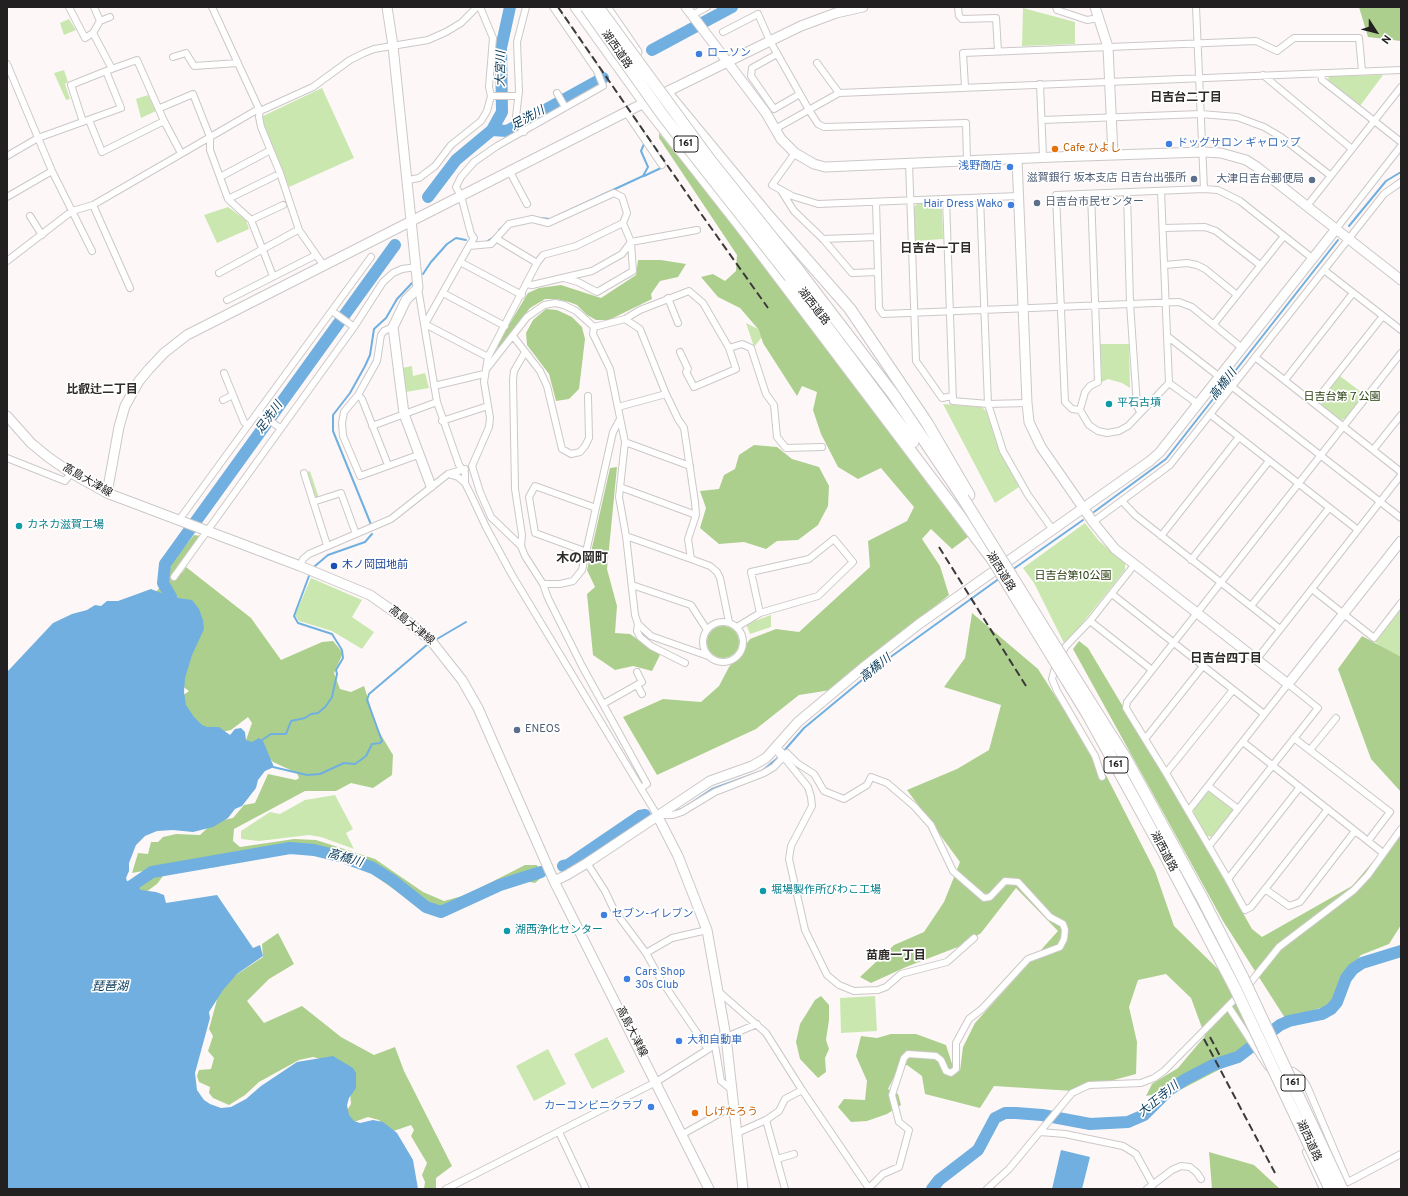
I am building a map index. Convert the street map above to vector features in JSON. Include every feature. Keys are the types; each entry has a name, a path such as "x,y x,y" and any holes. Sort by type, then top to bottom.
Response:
{"highway":[{"name":"湖西道路","path":"586,7 664,116 893,394 960,500 1021,589 1088,715 1157,839 1234,986 1330,1189"},
{"name":"湖西道路","path":"598,7 794,274"},
{"path":"666,92 765,212 850,309 927,423 960,500"},
{"path":"644,103 737,222 960,500"},
{"name":"湖西道路","path":"960,500 992,560 1069,677 1126,759 1202,898 1346,1183"}],"street":[{"path":"69,7 85,38 93,33 100,21 110,17"},
{"path":"94,7 100,21"},
{"path":"212,7 260,111 259,117 261,128 280,173 299,230 324,266"},
{"path":"387,7 393,46 408,180 418,288 434,386 442,421 459,465 463,470 465,483 486,527 512,575 658,815 678,856 707,930 726,1037 743,1189"},
{"path":"7,261 72,211 93,205 255,111 260,111 312,87 350,60 364,53 428,40 446,32 461,23 477,7"},
{"path":"408,180 419,178 435,166 451,145 481,121 487,111 491,96 489,87 492,38 480,7"},
{"path":"524,132 516,117 518,96 517,42 526,7"},
{"path":"425,324 474,238 471,234 461,196 456,187 461,177 474,162 497,146 603,86 597,71 553,7"},
{"path":"575,7 644,103"},
{"path":"606,7 666,92"},
{"path":"686,7 766,113 775,130 788,147 814,164 825,167 1043,157 1203,152 1221,153 1246,160 1257,167 1401,280"},
{"path":"692,16 707,7"},
{"path":"107,493 119,427 125,406 139,381 159,358 187,335 626,112 770,41 801,26 862,7"},
{"path":"958,7 959,16 962,18 996,18 998,51"},
{"path":"1056,7 1057,10 1087,20 1099,18"},
{"path":"1095,7 1108,47 1113,155"},
{"path":"1196,7 1204,189"},
{"path":"723,32 758,14 777,54 818,124 824,127 833,128 966,123 967,161"},
{"path":"7,156 38,138 121,108 109,70 93,33"},
{"path":"965,87 963,53 1256,41 1277,52 1294,38 1359,38 1362,71"},
{"path":"173,57 186,53 194,66 238,63"},
{"path":"777,54 752,68 751,76 774,109 800,94"},
{"path":"164,121 102,152 86,121 71,85 137,60 160,108 164,121 181,153"},
{"path":"7,64 9,75 52,171 92,251"},
{"path":"817,64 839,93"},
{"path":"775,130 839,93 1401,70"},
{"path":"1321,73 1322,80 1401,142"},
{"path":"1263,76 1352,149"},
{"path":"1040,84 1043,157"},
{"path":"1307,206 1401,87"},
{"path":"558,93 565,107"},
{"path":"160,108 193,94 210,137 210,150 228,199 251,220 273,276"},
{"path":"491,96 518,96"},
{"path":"626,112 662,165"},
{"path":"1042,120 1201,114 1237,117 1264,127 1281,137 1331,176"},
{"path":"1093,522 1170,465 1211,415 1242,348 1312,258 1398,154 1401,146"},
{"path":"220,177 267,152"},
{"path":"795,153 772,185 801,200 818,204 1018,196"},
{"path":"1017,159 1027,403 1030,422 1035,435 1083,508 1115,549 1318,708 1209,846"},
{"path":"909,163 916,361 942,398 953,396"},
{"path":"7,197 52,171"},
{"path":"510,172 528,204"},
{"path":"228,199 274,176"},
{"path":"553,878 567,875 587,863 710,782 752,766 766,758 798,722 865,666 919,624 1053,530 1160,452 1198,404 1255,357 1384,194 1401,182"},
{"path":"1080,410 1072,409 1064,402 1056,195 1204,189 1218,190 1229,195 1312,258"},
{"path":"782,191 794,211 823,239 852,273 878,272"},
{"path":"1092,194 1098,382 1090,386 1085,392 1080,410 1089,425 1098,431 1107,433 1119,431 1128,426 1169,383 1161,191"},
{"path":"469,246 483,246 491,244 509,224 532,219 548,223 614,193 622,197 627,213 624,223 631,242 633,271 597,292 578,282 563,278"},
{"path":"1126,193 1130,303 1137,406 1140,412"},
{"path":"980,198 988,404 996,432 1009,463 1028,495 1053,530"},
{"path":"946,199 953,401 988,404 1027,403"},
{"path":"876,202 879,308 883,314 1130,303 1186,303 1242,348"},
{"path":"93,205 130,288"},
{"path":"251,220 283,205"},
{"path":"30,216 42,235"},
{"path":"488,367 488,356 537,263 543,255 576,246 624,223"},
{"path":"1163,228 1199,227 1216,231 1260,266"},
{"path":"526,284 532,286 592,271 622,254 631,242 697,230"},
{"path":"219,273 296,231"},
{"path":"1214,324 1284,236"},
{"path":"823,239 877,237"},
{"path":"497,239 537,263"},
{"path":"227,300 316,255"},
{"path":"181,521 248,425 333,312 371,257"},
{"path":"460,262 522,294"},
{"path":"1165,265 1187,263 1197,265 1205,269 1237,295"},
{"path":"174,577 205,531 383,282 393,273 402,269 417,267"},
{"path":"1324,270 1401,330"},
{"path":"418,288 406,300 393,327 404,414 418,455 431,486"},
{"path":"594,327 625,319 640,310 689,291 703,302 729,348 736,369 694,387 686,372 688,370 680,352"},
{"path":"443,293 505,326"},
{"path":"1285,380 1353,293"},
{"path":"668,298 678,323"},
{"path":"594,327 576,311 555,303 544,305 527,317 484,374 489,427 472,466 480,492 491,517 521,546 525,556 543,584 548,598 582,666 647,784 641,788"},
{"path":"333,312 352,325"},
{"path":"1314,403 1383,316"},
{"path":"625,319 640,329 666,394 684,428 696,515 688,539 690,559"},
{"path":"425,324 488,356"},
{"path":"393,327 384,331 381,335 377,361 358,395 344,412 342,423 343,436 360,476 418,455"},
{"path":"594,327 593,334 610,369 618,407 619,421 625,442 619,497 626,536 635,615 638,624 637,631 640,637 651,646 685,664"},
{"path":"513,336 540,371 547,386 562,449 572,454 580,452 585,446 588,438 588,396"},
{"path":"1167,336 1401,518"},
{"path":"729,348 742,344 751,348 766,394 774,405 777,437 786,448 822,447"},
{"path":"521,546 522,535 515,489 513,380 514,371 525,352"},
{"path":"1328,809 1251,907 1245,910 1189,810 1126,708 1127,702 1401,353"},
{"path":"1255,357 1401,472"},
{"path":"224,372 244,422 248,425"},
{"path":"434,386 484,374"},
{"path":"1169,383 1198,404"},
{"path":"618,407 666,394"},
{"path":"358,395 362,399 388,465"},
{"path":"223,400 233,396"},
{"path":"372,426 437,402"},
{"path":"442,421 488,406"},
{"path":"259,412 279,427"},
{"path":"1211,415 1358,530"},
{"path":"1373,450 1401,415"},
{"name":"高島大津線","path":"7,416 31,443 71,473 107,493 300,566 370,595 407,621 439,650 462,680 478,708 553,878 683,1134 709,1189"},
{"path":"543,584 560,584 573,581 582,570 613,432 619,421"},
{"path":"1161,536 1239,437"},
{"path":"625,442 690,466"},
{"path":"7,458 65,481 71,473"},
{"path":"1191,560 1269,461"},
{"path":"300,566 303,558 309,554 401,513 431,486 448,474 472,466"},
{"path":"304,474 327,545"},
{"path":"448,474 458,477 465,483"},
{"path":"1257,659 1401,476"},
{"path":"586,552 535,533 529,497 535,486 596,508"},
{"path":"620,487 696,515"},
{"path":"313,502 341,493 356,534"},
{"path":"1122,501 1135,515 1280,629"},
{"path":"1251,606 1330,508"},
{"path":"626,536 710,566 717,572 720,578 729,622"},
{"path":"737,627 760,613 818,596 853,562 834,539 808,559 751,572 760,613"},
{"path":"1189,810 1401,541"},
{"path":"1102,777 1095,756 1057,691 1052,679 1055,665 1066,646 1090,621 1135,564"},
{"path":"632,585 691,605 707,630"},
{"path":"1312,589 1374,638 1401,603"},
{"path":"1112,594 1264,714"},
{"path":"1090,621 1152,670"},
{"path":"638,624 651,636 708,656 715,661 723,663 731,661 738,656 744,641 742,633 737,627 729,622 717,623 707,630 703,639 704,648 708,656"},
{"path":"1145,739 1203,666"},
{"path":"603,704 642,682 637,672"},
{"path":"637,685 642,694"},
{"path":"1166,773 1233,690"},
{"path":"1310,750 1336,718"},
{"path":"1294,738 1390,812 1368,841"},
{"path":"1243,742 1383,853"},
{"path":"776,748 808,787 811,797 812,806 791,846 789,859 805,930 827,975 839,984 854,991 866,992 878,990 886,987 902,974 946,962 974,938"},
{"path":"658,815 673,815 682,812 715,792 764,773 788,752 797,763 814,774 824,791 844,799 867,785 871,777 880,779 914,806 932,825 953,871 984,898 990,897 1005,881 1018,882 1050,917 1063,924 1065,930 1064,939 1060,946 1028,959 982,1010 969,1019 956,1043 956,1069 951,1073 946,1071 936,1056 908,1054 904,1058 892,1095 899,1122 909,1130 899,1167 884,1174 868,1188 802,1090 766,1033 718,991"},
{"path":"1208,786 1238,809"},
{"path":"1228,879 1300,788"},
{"path":"987,1189 1009,1169 1055,1113 1078,1089 1089,1085 1141,1083 1154,1078 1164,1071 1255,978 1270,956 1279,947 1354,890 1368,875 1401,829"},
{"path":"1265,889 1289,906 1300,902 1355,831"},
{"path":"587,863 605,891 614,910 646,953 661,980 708,1049"},
{"path":"646,953 672,938 707,930"},
{"path":"1228,1006 1270,1070 1323,1189"},
{"path":"726,1037 757,1024"},
{"path":"446,1189 656,1082 715,1045 721,1081 732,1090"},
{"path":"1270,1070 1293,1070 1301,1077 1307,1086 1346,1183 1351,1189"},
{"path":"737,1133 766,1120 779,1111 785,1099 802,1090"},
{"path":"683,1134 724,1111 734,1108"},
{"path":"766,1120 785,1189"},
{"path":"559,1132 586,1189"},
{"path":"1040,1132 1065,1134 1123,1146 1136,1154 1153,1185"},
{"path":"777,1159 794,1154"},
{"path":"1330,1189 1346,1183 1401,1154"},
{"path":"1147,1189 1172,1170 1181,1166 1190,1167 1201,1179"}],"green space":[{"path":"1359,7 1401,7 1401,41 1368,37"},
{"path":"1023,8 1075,22 1075,44 1022,46"},
{"path":"69,19 76,30 64,35 60,23"},
{"path":"64,70 68,82 65,84 70,99 66,100 54,73"},
{"path":"1383,75 1360,106 1328,80 1329,76"},
{"path":"322,88 354,158 289,187 263,127 261,117"},
{"path":"148,95 156,111 141,118 136,99"},
{"path":"659,133 739,231 968,537 952,549 931,529 922,539 940,566 949,595 831,690 799,695 756,729 657,775 623,717 663,699 701,702 719,686 729,667 750,639 776,629 799,632 870,567 868,541 907,521 914,507 881,468 858,479 838,467 821,434 813,410 817,392 802,386 797,396 763,343 759,330 740,308 718,297 701,277 713,274 725,281 736,271 737,255 659,138"},
{"path":"918,203 938,203 942,207 943,239 915,241 913,208"},
{"path":"228,207 246,220 249,229 217,243 204,215"},
{"path":"638,260 661,260 686,264 678,277 660,281 651,294 652,299 609,320 596,320 587,315 577,305 569,302 556,299 545,299 530,308 500,347 495,348 528,293 539,288 561,285 601,298 636,275"},
{"path":"546,309 557,310 572,317 582,327 585,339 579,389 569,399 556,401 549,374 527,345 526,333 533,320"},
{"path":"746,323 762,331 762,337 754,347"},
{"path":"1100,344 1129,344 1130,388 1122,383 1108,379 1102,382"},
{"path":"412,366 413,376 425,373 429,388 406,392 402,368"},
{"name":"日吉台第７公園","path":"1340,376 1365,395 1346,419 1340,420 1322,406 1321,400"},
{"path":"943,404 982,407 987,412 998,445 1019,487 995,503"},
{"path":"754,445 777,447 792,459 819,467 829,486 828,506 818,525 798,540 777,541 766,549 744,542 719,544 700,528 706,508 700,491 719,489 724,475 735,469 739,455"},
{"path":"617,467 607,569 617,606 615,633 630,634 660,655 652,671 633,666 615,670 593,655 587,594 595,587 587,570 610,468"},
{"path":"310,471 319,498 314,501 305,473"},
{"name":"日吉台第10公園","path":"1085,523 1099,541 1125,563 1125,570 1065,645 1034,583 1023,568"},
{"path":"194,535 201,536 177,569 182,573 186,567 251,618 281,660 322,642 333,641 343,653 334,673 340,689 351,692 364,686 378,730 393,755 392,775 373,788 351,783 336,791 305,791 234,829 233,841 240,847 294,839 316,840 375,859 423,892 444,901 466,895 525,865 537,865 542,877 535,883 524,881 440,915 419,907 368,871 304,851 238,860 217,867 166,872 157,884 135,900 133,888 143,871 132,873 138,853 148,854 151,842 158,842 163,837 176,834 200,835 214,822 233,818 244,805 255,803 268,774 296,780 299,778 297,773 273,762 263,751 252,748 246,740 252,723 248,717 231,730 192,738 178,699 189,691 181,685 148,600 166,581 172,562"},
{"path":"311,578 362,600 352,617 374,632 362,649 332,631 299,621 295,615"},
{"path":"1401,608 1401,661 1400,662 1375,642"},
{"path":"972,613 1038,669 1107,777 1155,871 1174,926 1220,971 1259,1049 1182,1089 1146,1096 1152,1084 1178,1068 1205,1036 1191,998 1166,974 1138,980 1129,1007 1137,1042 1136,1074 1073,1091 994,1086 980,1108 925,1094 922,1076 907,1065 899,1067 888,1089 898,1094 901,1105 887,1114 867,1121 851,1122 838,1107 844,1099 865,1100 867,1081 856,1056 861,1036 877,1038 891,1034 916,1034 946,1045 953,1067 960,1071 963,1047 975,1023 1058,931 1016,888 981,933 963,945 906,967 871,983 860,977 894,945 924,932 944,902 960,862 907,790 957,769 989,750 1001,705 944,687 965,658"},
{"path":"771,615 771,627 750,634 746,624"},
{"path":"720,626 726,626 736,633 739,642 738,648 732,655 726,658 720,658 710,651 707,645 707,639 714,629"},
{"path":"1362,636 1401,657 1401,792 1371,759 1338,669"},
{"path":"1079,641 1088,648 1183,807 1252,929 1262,937 1352,886 1401,829 1401,925 1389,944 1361,955 1340,979 1331,1005 1285,1018 1223,921 1073,649"},
{"path":"1209,790 1234,809 1213,837 1206,836 1194,814 1194,809"},
{"path":"335,795 353,829 346,833 354,849 321,837 309,835 259,841 241,839 241,831 270,812 280,814 305,800"},
{"path":"278,933 294,964 269,979 247,1001 264,1023 302,1006 341,1037 374,1055 395,1047 404,1071 452,1166 436,1178 436,1188 424,1189 425,1182 422,1175 427,1163 411,1136 414,1130 411,1125 385,1134 386,1128 379,1120 368,1117 351,1123 343,1117 351,1104 350,1092 337,1063 313,1057 299,1060 259,1082 245,1095 229,1105 213,1098 209,1093 210,1087 199,1082 197,1076 199,1070 211,1069 214,1058 208,1051 213,1036 209,1029 221,985 263,957 262,944"},
{"path":"821,996 829,1005 829,1020 826,1040 829,1049 825,1058 826,1072 818,1078 800,1059 796,1042 800,1024 815,1000"},
{"path":"875,996 877,1031 841,1033 840,998"},
{"path":"607,1037 625,1072 592,1089 574,1054"},
{"path":"548,1049 566,1084 534,1101 516,1066"},
{"path":"1209,1152 1254,1165 1280,1189 1212,1189"}],"water":[{"name":"琵琶湖","path":"151,589 171,597 192,600 199,609 203,620 204,629 192,655 185,678 184,692 186,705 194,717 202,725 207,727 219,727 230,735 235,729 241,728 245,732 246,740 252,742 259,738 263,741 274,767 265,771 258,780 256,788 242,806 235,809 228,818 213,827 193,832 173,830 157,831 145,836 136,845 129,863 129,871 126,878 127,881 132,882 141,890 156,892 164,895 166,903 217,895 253,948 260,945 263,956 237,974 223,990 209,1012 210,1018 195,1073 197,1090 204,1100 210,1104 221,1108 231,1107 246,1099 261,1086 297,1062 333,1056 353,1068 356,1073 356,1088 349,1098 347,1105 349,1115 354,1121 360,1123 373,1120 383,1122 397,1133 413,1160 418,1189 7,1189 7,672 53,623 72,614 87,610 95,605 101,606 107,601 118,601"},
{"path":"1061,1150 1090,1157 1082,1189 1052,1189"}],"waterway":[{"name":"大宮川","path":"492,130 502,112 501,48 510,7"},
{"name":"足洗川","path":"652,50 732,7"},
{"name":"足洗川","path":"428,197 456,160 492,130 507,131 603,78"},
{"path":"559,215 643,176 648,167 641,151 644,144"},
{"path":"644,176 661,168"},
{"name":"高橋川","path":"1349,226 1386,181 1401,172"},
{"path":"531,217 550,219"},
{"path":"499,230 509,222"},
{"path":"486,242 494,237"},
{"path":"423,274 431,262 447,244 456,238 466,240"},
{"name":"高橋川","path":"1094,512 1166,459 1338,240"},
{"name":"足洗川","path":"169,613 171,597 163,583 165,564 395,245"},
{"path":"372,527 333,431 333,415 350,393 365,366 370,355 374,329 386,318 397,299 412,283"},
{"name":"高橋川","path":"1012,570 1083,520"},
{"path":"315,566 328,555 365,542 372,534"},
{"path":"262,740 271,734 286,734 291,721 318,713 326,706 332,697 337,674 336,670 343,658 342,650 332,634 298,623 294,616 309,576"},
{"name":"高橋川","path":"783,752 804,728 885,661 1000,578"},
{"path":"437,639 466,622"},
{"path":"273,767 307,775 320,774 344,763 355,764 366,756 372,744 380,743 382,741 367,700 369,694 428,644"},
{"name":"高橋川","path":"671,812 682,809 712,789 762,771 780,756"},
{"name":"高橋川","path":"563,866 568,865 640,816 645,815"},
{"name":"高橋川","path":"121,893 152,872 290,848 314,850 343,857 373,868 392,880 426,907 441,912 500,885 541,872"},
{"name":"大正寺川","path":"932,1189 939,1180 978,1150 995,1118 1005,1113 1016,1113 1042,1115 1090,1124 1128,1122 1144,1115 1169,1090 1186,1079 1213,1065 1238,1057 1280,1025 1289,1021 1322,1014 1331,1009 1337,1002 1346,978 1353,969 1362,963 1401,951"}],"railway":[{"path":"558,7 768,308"},
{"path":"939,547 1026,686"},
{"path":"1210,1037 1220,1056"},
{"path":"1204,1039 1275,1173"}],"place":[{"name":"ローソン","path":"699,54"},
{"name":"ドッグサロン ギャロップ","path":"1169,144"},
{"name":"Cafe ひよし","path":"1055,149"},
{"name":"浅野商店","path":"1010,167"},
{"name":"滋賀銀行 坂本支店 日吉台出張所","path":"1194,179"},
{"name":"大津日吉台郵便局","path":"1312,180"},
{"name":"日吉台市民センター","path":"1037,203"},
{"name":"Hair Dress Wako","path":"1011,205"},
{"name":"平石古墳","path":"1109,404"},
{"name":"カネカ滋賀工場","path":"19,526"},
{"name":"木ノ岡団地前","path":"334,566"},
{"name":"ENEOS","path":"517,730"},
{"name":"堀場製作所びわこ工場","path":"763,891"},
{"name":"セブン-イレブン","path":"604,915"},
{"name":"湖西浄化センター","path":"507,931"},
{"name":"Cars Shop 30s Club","path":"627,979"},
{"name":"大和自動車","path":"679,1041"},
{"name":"カーコンビニクラブ","path":"651,1107"},
{"name":"しげたろう","path":"695,1113"}],"district":[{"name":"日吉台二丁目","path":"1186,99"},
{"name":"日吉台一丁目","path":"936,250"},
{"name":"比叡辻二丁目","path":"102,391"},
{"name":"木の岡町","path":"582,559"},
{"name":"日吉台四丁目","path":"1226,660"},
{"name":"苗鹿一丁目","path":"896,957"}]}
